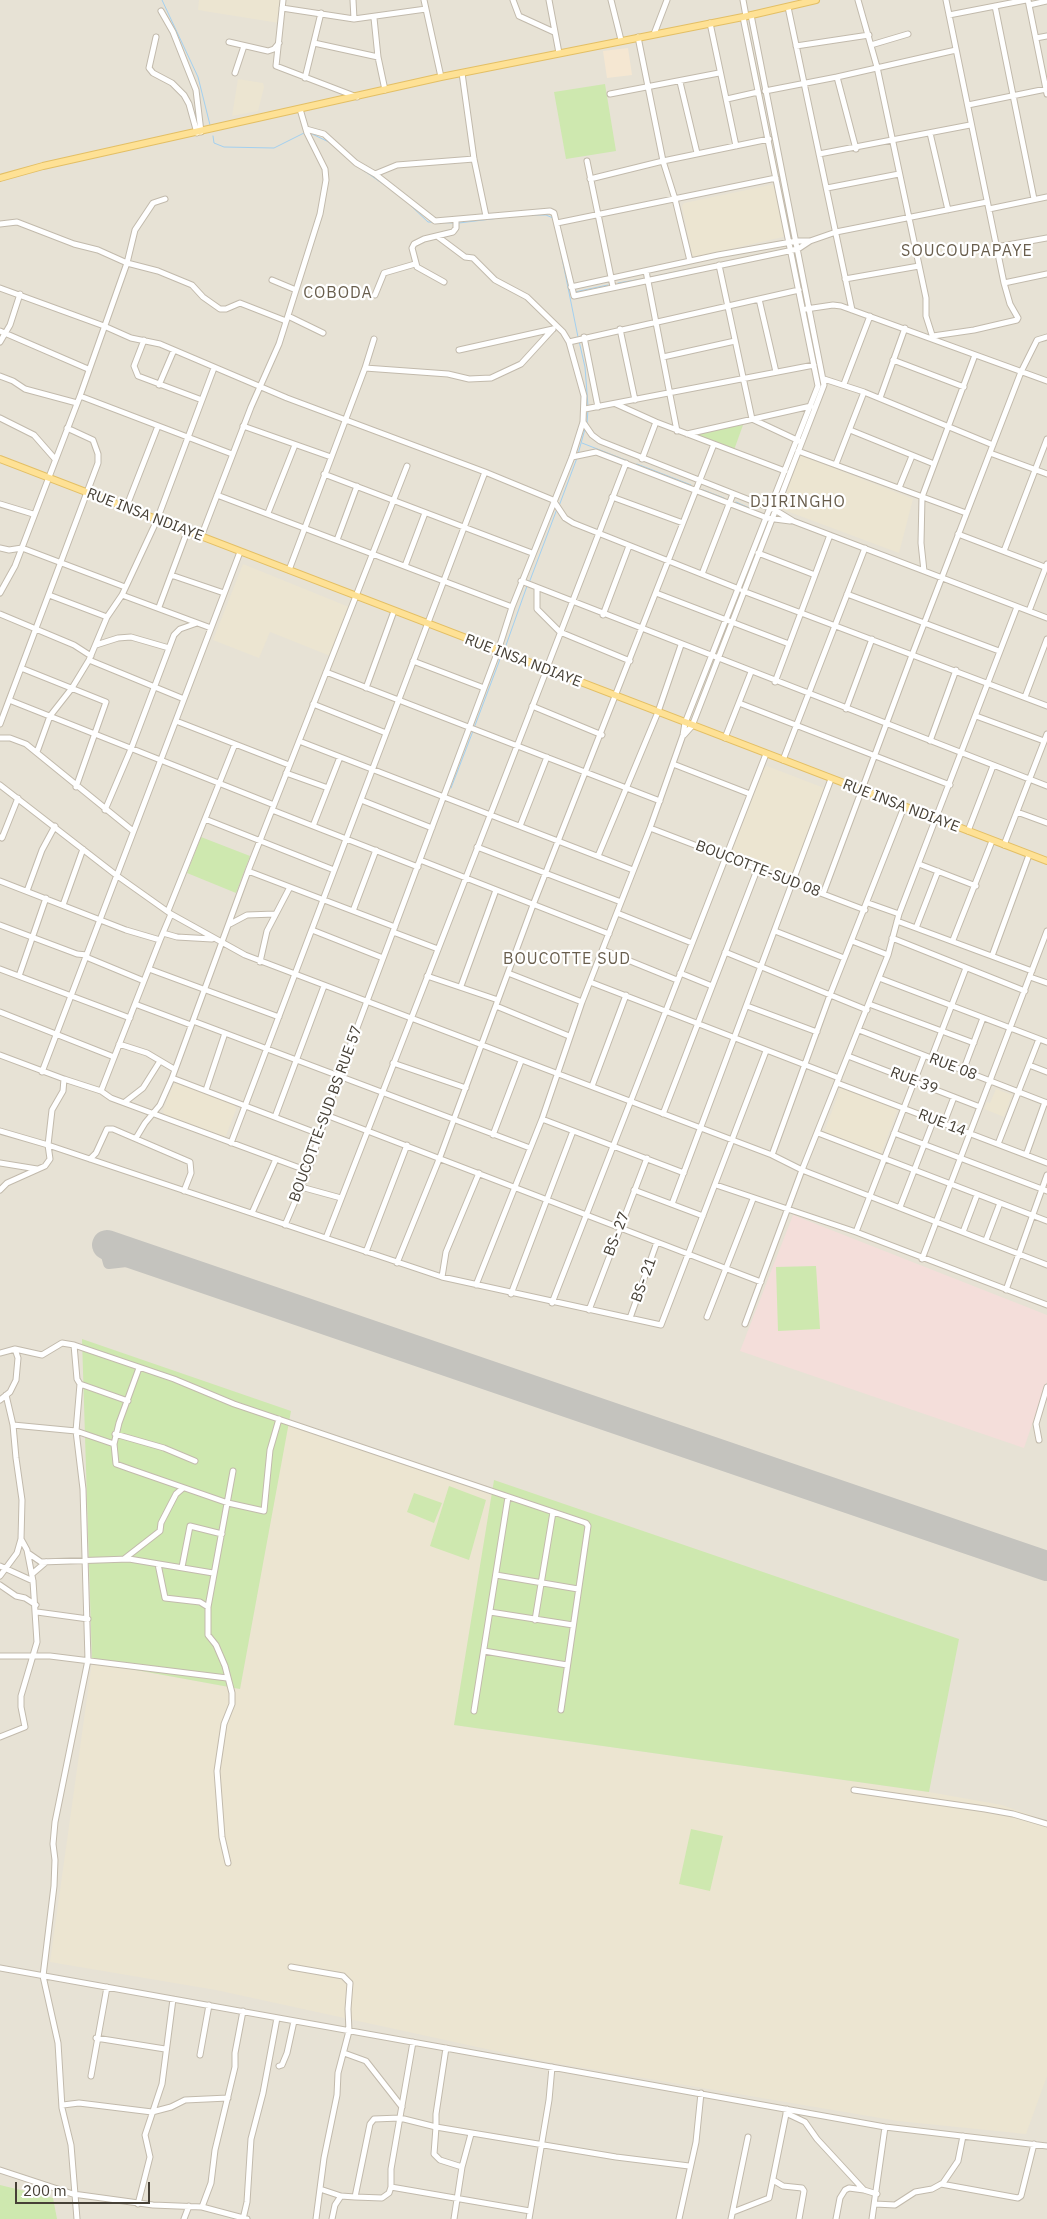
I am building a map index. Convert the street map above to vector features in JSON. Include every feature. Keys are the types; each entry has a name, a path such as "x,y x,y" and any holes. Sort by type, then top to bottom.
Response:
{"main road":[{"path":"0,178 30,169 441,77 747,16 816,0"},
{"name":"RUE INSA NDIAYE","path":"0,459 862,790 904,808 1047,861"}],"street":[{"path":"283,0 276,66 304,78 346,91 357,97"},
{"path":"353,0 354,19"},
{"path":"424,0 441,77"},
{"path":"513,0 514,8 519,16 554,32"},
{"path":"549,0 559,52"},
{"path":"611,0 621,40"},
{"path":"654,34 667,0"},
{"path":"743,0 797,241 824,378 824,385 785,471 773,509"},
{"path":"858,0 877,67 894,142 899,174 926,298 926,316 933,337"},
{"path":"933,337 1017,320 1018,318 1010,304 996,248 946,0"},
{"path":"949,15 995,6 1047,1"},
{"path":"968,105 1015,95 1046,92 1028,2"},
{"path":"995,6 1015,95 1034,199"},
{"path":"788,7 852,310"},
{"path":"282,8 354,19 374,18 426,9"},
{"path":"161,10 173,32 196,90 199,132"},
{"path":"304,78 321,13"},
{"path":"476,1285 542,1119 582,1002 660,801 683,736 685,723 714,658 773,509 798,452 810,406 819,383 758,92 747,16"},
{"path":"374,18 378,56 385,90"},
{"path":"710,23 736,146"},
{"path":"871,45 908,34"},
{"path":"796,46 868,35"},
{"path":"1036,38 1047,36"},
{"path":"156,37 149,68 153,73 172,83 184,95 199,132"},
{"path":"638,37 663,160 675,199 690,262"},
{"path":"229,42 268,50 274,49 280,41"},
{"path":"314,43 378,56"},
{"path":"235,73 244,46"},
{"path":"764,91 956,50"},
{"path":"610,94 680,82 719,72"},
{"path":"462,73 474,158 486,216"},
{"path":"836,77 856,149"},
{"path":"680,82 697,153"},
{"path":"727,99 758,92"},
{"path":"201,537 243,426 276,353 320,214 326,180 323,160 306,129 300,109"},
{"path":"819,154 894,142 970,125"},
{"path":"306,129 324,134 363,168 375,174 428,218 440,222 486,216 550,211 554,213 574,296 798,249 810,241 836,232 987,202"},
{"path":"930,133 948,210"},
{"path":"590,179 663,160 769,139"},
{"path":"375,174 397,164 474,158"},
{"path":"587,161 613,287"},
{"path":"774,166 780,165"},
{"path":"827,188 899,174"},
{"path":"557,223 776,178"},
{"path":"989,209 1047,197"},
{"path":"0,591 13,571 54,459 80,396 127,262 137,226 154,202 165,199"},
{"path":"444,282 415,264 412,248 414,244 455,230 456,220"},
{"path":"0,224 17,222 192,285 203,297 220,309 226,309 240,303 323,333"},
{"path":"437,236 465,257 473,258 484,272 495,280 527,297 569,342 584,337 798,290"},
{"path":"996,248 1047,238"},
{"path":"571,287 788,242 810,241"},
{"path":"375,295 384,273 415,264"},
{"path":"719,265 752,419"},
{"path":"845,279 918,266"},
{"path":"646,271 678,430"},
{"path":"1004,283 1047,274"},
{"path":"272,280 296,290"},
{"path":"0,288 104,326 131,338 144,340 174,350 259,387 485,472 553,500 568,521 741,590 1047,706"},
{"path":"0,342 2,332 10,325 20,294"},
{"path":"758,299 776,372"},
{"path":"803,310 833,305 852,310 933,337 975,355 1047,380"},
{"path":"844,384 870,316"},
{"path":"459,350 556,328"},
{"path":"365,368 448,374 469,379 491,378 521,364 556,328"},
{"path":"880,398 905,328"},
{"path":"620,329 635,400"},
{"path":"2,332 88,369"},
{"path":"823,894 941,578 1021,372 1036,340 1047,336"},
{"path":"584,337 598,407"},
{"path":"289,570 346,420 374,339"},
{"path":"144,340 134,366 138,376 202,400"},
{"path":"663,357 735,341"},
{"name":"BOUCOTTE-SUD BS RUE 57","path":"285,1225 308,1170 339,1076 498,651 521,581 584,422 585,409 569,342"},
{"path":"159,385 174,350"},
{"path":"924,571 921,543 922,497 975,355"},
{"path":"893,360 964,387"},
{"path":"585,409 814,365"},
{"path":"37,752 50,716 72,688 90,658 107,617 122,595 157,520 214,368"},
{"path":"0,376 13,381 25,389 77,403"},
{"path":"824,378 880,398 993,445"},
{"path":"836,464 864,392"},
{"path":"80,396 232,454"},
{"path":"614,404 686,434 785,471"},
{"path":"686,434 810,406"},
{"path":"0,418 34,435 54,459"},
{"path":"752,419 800,441"},
{"path":"584,422 596,439 642,459 773,509 793,521 1047,618"},
{"path":"642,459 656,422"},
{"path":"126,508 158,426"},
{"path":"243,426 331,457"},
{"path":"0,724 98,463 96,446 89,437 67,428"},
{"path":"850,430 934,464"},
{"path":"1004,551 1047,439"},
{"path":"397,1263 440,1158 546,873 602,735 714,444"},
{"path":"268,513 295,445"},
{"path":"572,456 596,452 769,519 793,521"},
{"path":"798,452 836,464 966,513"},
{"path":"990,453 1047,474"},
{"path":"548,665 612,497 628,464 635,456"},
{"path":"899,488 912,456"},
{"path":"136,1138 152,1113 160,1106 172,1078 223,944 248,871 407,466"},
{"path":"231,1143 485,472"},
{"path":"324,474 532,553"},
{"path":"337,540 357,486"},
{"path":"217,494 512,607"},
{"path":"702,574 733,494"},
{"path":"612,497 683,523"},
{"path":"0,504 34,514"},
{"path":"405,566 425,513"},
{"path":"741,590 758,553 769,519"},
{"path":"159,607 187,532"},
{"path":"958,534 1047,566 1029,611"},
{"path":"775,682 830,535"},
{"path":"603,615 629,546"},
{"path":"0,548 9,550 22,548 125,587"},
{"path":"783,760 865,548"},
{"path":"42,1072 240,552"},
{"path":"758,553 814,575"},
{"path":"171,575 224,593"},
{"path":"521,581 572,603 1047,786"},
{"path":"537,588 537,609 560,632 630,661"},
{"path":"656,593 789,644"},
{"path":"847,594 999,651"},
{"path":"122,595 159,607 211,628"},
{"path":"49,596 107,617"},
{"path":"745,1324 802,1170 888,955 899,914 1017,607"},
{"path":"366,688 394,611"},
{"path":"0,614 74,645 90,658 184,699"},
{"path":"105,810 174,635 184,627 197,623"},
{"path":"96,645 118,638 131,637 169,648"},
{"path":"1025,697 1047,638"},
{"path":"846,709 872,639"},
{"path":"598,856 658,712 681,645"},
{"path":"683,736 692,726 714,658"},
{"path":"413,661 484,688"},
{"path":"21,668 106,702 76,787"},
{"path":"930,741 956,670"},
{"path":"326,672 660,801"},
{"path":"725,738 750,672"},
{"path":"326,1238 545,674"},
{"path":"9,700 220,783 313,826 418,867"},
{"path":"739,703 950,785"},
{"path":"313,704 386,733"},
{"path":"532,706 602,735"},
{"path":"976,716 1044,741"},
{"path":"176,721 289,766"},
{"path":"1004,845 1047,734"},
{"path":"0,738 17,740 37,752 76,787 133,831"},
{"path":"299,741 633,870"},
{"path":"101,1091 235,744"},
{"path":"552,1303 629,1101 766,754"},
{"path":"313,826 340,756"},
{"path":"520,826 547,757"},
{"path":"673,764 750,794"},
{"path":"968,831 993,766"},
{"path":"286,773 328,788"},
{"path":"672,1204 831,779"},
{"path":"0,785 116,875 170,913 223,944 260,962 772,1155 802,1170 1047,1265"},
{"path":"0,844 1,837 18,798"},
{"path":"361,800 432,828"},
{"path":"772,1155 844,958 868,903 904,808"},
{"path":"1017,812 1047,823"},
{"path":"205,819 334,870"},
{"path":"27,891 42,850 55,826"},
{"name":"BOUCOTTE-SUD 08","path":"650,828 865,910"},
{"path":"953,940 976,886 992,841"},
{"path":"477,847 621,902"},
{"path":"63,905 83,849"},
{"path":"353,911 376,850"},
{"path":"992,956 1029,854"},
{"path":"420,860 609,934"},
{"path":"919,864 976,886"},
{"path":"663,1114 757,870"},
{"path":"248,871 353,911 438,949"},
{"path":"916,928 938,871"},
{"path":"0,881 101,920 160,940"},
{"path":"260,962 268,931 290,887"},
{"path":"461,986 496,890"},
{"path":"19,976 46,898"},
{"path":"868,903 899,914"},
{"path":"617,913 692,943"},
{"path":"230,924 247,915 275,914"},
{"path":"897,921 1032,970"},
{"path":"0,925 86,956 144,981"},
{"path":"312,930 383,958"},
{"path":"775,931 844,958"},
{"path":"922,1259 1047,931"},
{"path":"163,933 177,937 212,938"},
{"path":"892,938 1024,991"},
{"path":"852,941 888,955"},
{"path":"603,950 677,980"},
{"path":"725,952 830,995 974,1043"},
{"path":"931,1059 966,968"},
{"path":"0,969 130,1018"},
{"path":"148,969 279,1017"},
{"path":"508,973 582,1002"},
{"path":"680,974 712,986"},
{"path":"427,976 498,1000"},
{"path":"1030,977 1047,983"},
{"path":"879,978 1047,1042"},
{"name":"RUE 14","path":"590,982 698,1022 766,1051 806,1065 903,1107 1047,1163"},
{"path":"275,1117 324,986"},
{"path":"592,1086 626,995"},
{"path":"135,1004 225,1034 530,1148"},
{"path":"496,1006 570,1036"},
{"path":"747,1006 817,1032"},
{"path":"0,1012 114,1057"},
{"path":"964,1071 983,1018"},
{"name":"RUE 08","path":"859,1030 1046,1102"},
{"path":"206,1090 225,1034"},
{"path":"998,1144 1038,1039"},
{"path":"119,1044 138,1050 174,1069"},
{"path":"0,1131 48,1145 442,1277 552,1303 662,1325 766,1051"},
{"path":"0,1055 64,1080 101,1091 231,1143 308,1170"},
{"name":"RUE 39","path":"848,1056 980,1107"},
{"path":"856,1232 924,1056"},
{"path":"125,1102 143,1088 160,1061"},
{"path":"492,1135 521,1061"},
{"path":"393,1063 466,1088"},
{"path":"1029,1065 1047,1072"},
{"path":"172,1078 319,1134"},
{"path":"0,1190 7,1183 45,1166 50,1160 48,1145 52,1110 63,1091 64,1080"},
{"path":"944,1123 954,1097"},
{"path":"1026,1155 1046,1102"},
{"path":"326,1115 761,1282"},
{"path":"542,1119 684,1172"},
{"path":"900,1207 934,1119"},
{"path":"90,1159 96,1153 108,1128 190,1162 191,1173 184,1190"},
{"path":"511,1294 573,1131"},
{"path":"818,1133 1047,1221"},
{"path":"894,1133 1044,1190"},
{"path":"366,1252 407,1145"},
{"name":"BS- 27","path":"589,1310 619,1227 647,1158"},
{"path":"252,1213 276,1159"},
{"path":"0,1164 38,1170"},
{"path":"442,1277 446,1252 479,1173"},
{"path":"1006,1290 1032,1215 1044,1190 1047,1175"},
{"path":"716,1185 856,1232 922,1259 1047,1305"},
{"path":"301,1187 341,1198"},
{"path":"634,1190 703,1216"},
{"path":"964,1232 977,1195"},
{"path":"707,1317 753,1199"},
{"path":"986,1240 1000,1203"},
{"name":"BS- 21","path":"630,1318 657,1242"},
{"path":"0,1353 16,1349 42,1355 62,1343 74,1345 174,1379 278,1419 588,1525 561,1710"},
{"path":"74,1345 77,1379 80,1384 76,1431 83,1489 88,1660 56,1822 53,1844 55,1860 54,1886 42,1976 58,2043 62,2108 71,2145 77,2219"},
{"path":"0,1400 14,1386 16,1380 18,1358 16,1349"},
{"path":"139,1368 116,1434 114,1444 116,1464 228,1503 264,1511 270,1450 278,1419"},
{"path":"80,1384 128,1401"},
{"path":"1039,1440 1036,1424 1047,1387"},
{"path":"0,1576 3,1567 16,1556 21,1539 22,1500 16,1458 14,1425 6,1395"},
{"path":"14,1425 76,1431 114,1444"},
{"path":"116,1434 164,1448 195,1460"},
{"path":"228,1863 222,1837 217,1771 224,1724 233,1698 219,1652 208,1635 208,1607 233,1472"},
{"path":"124,1559 160,1531 161,1523 176,1494 183,1488"},
{"path":"474,1711 508,1497"},
{"path":"535,1620 553,1512"},
{"path":"182,1567 190,1526 222,1534"},
{"path":"0,1737 26,1727 20,1707 21,1696 35,1656 37,1642 37,1612 32,1574 28,1553 21,1539"},
{"path":"28,1553 37,1561 46,1562 86,1562 124,1559 214,1573"},
{"path":"32,1574 46,1562"},
{"path":"158,1564 165,1598 200,1602 208,1607"},
{"path":"3,1567 33,1581"},
{"path":"496,1575 578,1588"},
{"path":"0,1585 16,1596 26,1598 36,1605"},
{"path":"37,1612 88,1619"},
{"path":"490,1612 573,1626"},
{"path":"484,1651 567,1665"},
{"path":"0,1656 35,1656 88,1660 228,1678"},
{"path":"854,1790 985,1808 1047,1824"},
{"path":"291,1967 343,1976 348,1979 350,1984 349,2031 338,2073 337,2095 324,2158 316,2219"},
{"path":"0,1968 701,2093 786,2111 885,2127 1047,2146"},
{"path":"91,2076 96,2038 107,1987"},
{"path":"138,2204 150,2158 145,2136 162,2084 172,1999"},
{"path":"200,2055 209,2005"},
{"path":"202,2207 211,2182 215,2150 228,2098 243,2011"},
{"path":"0,2170 74,2194 138,2204 202,2207 225,2217 245,2219 251,2139 263,2093 277,2018"},
{"path":"279,2066 282,2065 287,2053 294,2021"},
{"path":"96,2038 165,2050"},
{"path":"320,2189 341,2196 355,2197 382,2198 389,2193 391,2169 413,2042"},
{"path":"446,2048 436,2114 434,2154 440,2160 462,2167"},
{"path":"344,2053 366,2061 402,2107"},
{"path":"529,2219 552,2067"},
{"path":"679,2219 696,2142 701,2093"},
{"path":"63,2105 79,2103 152,2112 171,2107 185,2100 228,2098"},
{"path":"733,2212 768,2200 786,2111"},
{"path":"786,2111 805,2122 817,2139 864,2190"},
{"path":"355,2197 370,2122 374,2120 400,2118 471,2134 488,2134 616,2157 690,2166"},
{"path":"872,2219 885,2127"},
{"path":"454,2219 462,2167 471,2134"},
{"path":"875,2204 895,2205 915,2192 932,2189 941,2184 958,2161 963,2136"},
{"path":"731,2219 748,2137"},
{"path":"941,2184 1018,2198 1021,2196 1034,2144"},
{"path":"773,2180 783,2186 802,2188 804,2191 799,2219"},
{"path":"391,2187 530,2211"},
{"path":"836,2219 840,2198 845,2190 849,2188 877,2194"},
{"path":"332,2219 334,2208 341,2196"},
{"path":"184,2219 189,2206"}],"shaded area":[{"path":"0,0 1047,0 1047,2219 0,2219"},
{"path":"199,0 281,0 279,23 198,10"},
{"path":"628,48 632,75 607,78 603,51"},
{"path":"238,79 263,83 264,87 258,111 232,116"},
{"path":"775,184 785,233 783,237 695,257 692,255 682,206 684,203"},
{"path":"800,455 913,499 899,553 784,510 781,505"},
{"path":"243,564 349,607 330,656 270,632 259,658 213,640"},
{"path":"767,766 824,788 792,876 731,854 764,768"},
{"path":"177,1083 235,1105 236,1110 225,1138 164,1115 163,1110 173,1085"},
{"path":"841,1087 898,1109 881,1154 824,1132"},
{"path":"996,1089 1012,1095 1004,1117 984,1109 987,1102 990,1103"},
{"path":"793,1215 1047,1315 1047,1381 1024,1448 740,1351"},
{"path":"288,1424 492,1495 454,1725 929,1792 1002,1805 1047,1821 1047,2076 1026,2134 898,2121 537,2060 216,1990 50,1962 92,1662 240,1689"}],"green space":[{"path":"605,84 616,151 566,159 554,92"},
{"path":"743,425 734,450 694,433"},
{"path":"201,837 250,856 236,893 187,873"},
{"path":"816,1266 820,1329 778,1331 776,1267"},
{"path":"82,1339 291,1411 240,1689 92,1662"},
{"path":"494,1480 959,1639 929,1792 454,1725"},
{"path":"449,1486 486,1500 469,1560 430,1546"},
{"path":"414,1493 442,1503 434,1523 407,1512"},
{"path":"691,1829 723,1836 710,1891 679,1884"},
{"path":"0,2185 53,2198 57,2219 0,2219"}],"waterway":[{"path":"162,0 198,77 210,125"},
{"path":"213,136 214,143 224,147 274,148 304,133"},
{"path":"310,133 331,143"},
{"path":"363,170 386,186"},
{"path":"409,204 428,222 455,223"},
{"path":"528,215 546,215 553,218"},
{"path":"459,223 499,218"},
{"path":"560,248 578,337"},
{"path":"652,277 689,269"},
{"path":"618,283 642,279"},
{"path":"575,292 608,285"},
{"path":"579,341 585,367 588,406"},
{"path":"587,423 588,410"},
{"path":"578,454 585,429"},
{"path":"582,443 628,461"},
{"path":"559,506 577,458"},
{"path":"637,464 691,485"},
{"path":"703,490 724,498"},
{"path":"736,502 756,511"},
{"path":"529,583 557,509"},
{"path":"504,651 527,586"},
{"path":"474,728 502,654"},
{"path":"451,788 473,731"}],"taxiway":[{"path":"135,1255 123,1243 109,1246 106,1252 109,1263 135,1260 154,1261"}],"runway":[{"path":"107,1245 1047,1566"}],"district":[{"name":"SOUCOUPAPAYE","path":"967,251"},
{"name":"COBODA","path":"338,293"},
{"name":"DJIRINGHO","path":"798,502"},
{"name":"BOUCOTTE SUD","path":"567,959"}]}
